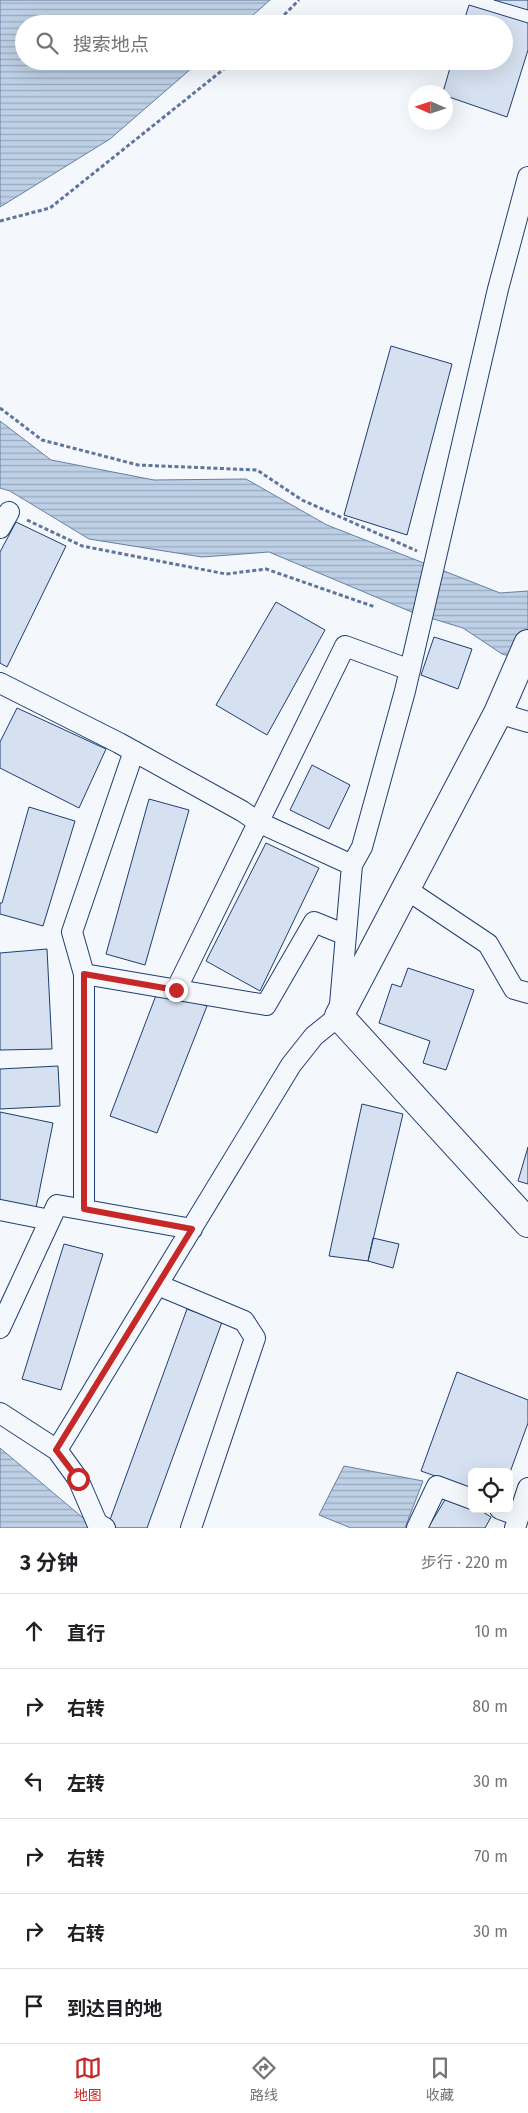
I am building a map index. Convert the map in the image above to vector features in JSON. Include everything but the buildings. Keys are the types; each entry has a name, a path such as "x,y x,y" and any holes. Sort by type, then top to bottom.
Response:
{"street":[{"path":"528,177 498,289 410,670 362,848 352,865 339,1016 528,1223"},
{"path":"56,1450 292,1065 314,1036 339,1016 500,708 528,644"},
{"path":"176,990 345,646 410,670"},
{"path":"0,683 134,751 242,811 258,822 352,865"},
{"path":"500,708 528,722"},
{"path":"84,1209 84,974 72,932 134,751"},
{"path":"406,889 488,944 514,989 528,993"},
{"path":"84,974 266,1005 314,922 346,935"},
{"path":"0,1328 57,1204 192,1229"},
{"path":"0,1210 50,1220"},
{"path":"158,1285 244,1321 255,1338 191,1528"},
{"path":"0,1413 56,1450 78,1479 97,1523 105,1528"},
{"path":"417,1528 437,1486 468,1498"},
{"path":"511,1518 528,1488"}],"path":[{"path":"284,15 299,0"},
{"path":"0,221 50,208 223,70"},
{"path":"0,408 42,440 138,465 257,470 302,500 436,559"},
{"path":"5,520 82,546 226,574 266,569 375,607"}],"water":[{"path":"0,0 270,0 253,15 15,15 15,70 190,70 110,139 0,207"},
{"path":"0,421 51,460 154,480 246,479 327,525 500,593 528,591 528,661 502,654 463,628 414,613 269,552 202,557 89,539 10,491 0,488"},
{"path":"0,1448 95,1528 0,1528"},
{"path":"344,1466 423,1481 405,1528 351,1528 319,1515"}],"route":[{"path":"78,1479 56,1450 192,1229 84,1209 84,974 176,990"}]}
